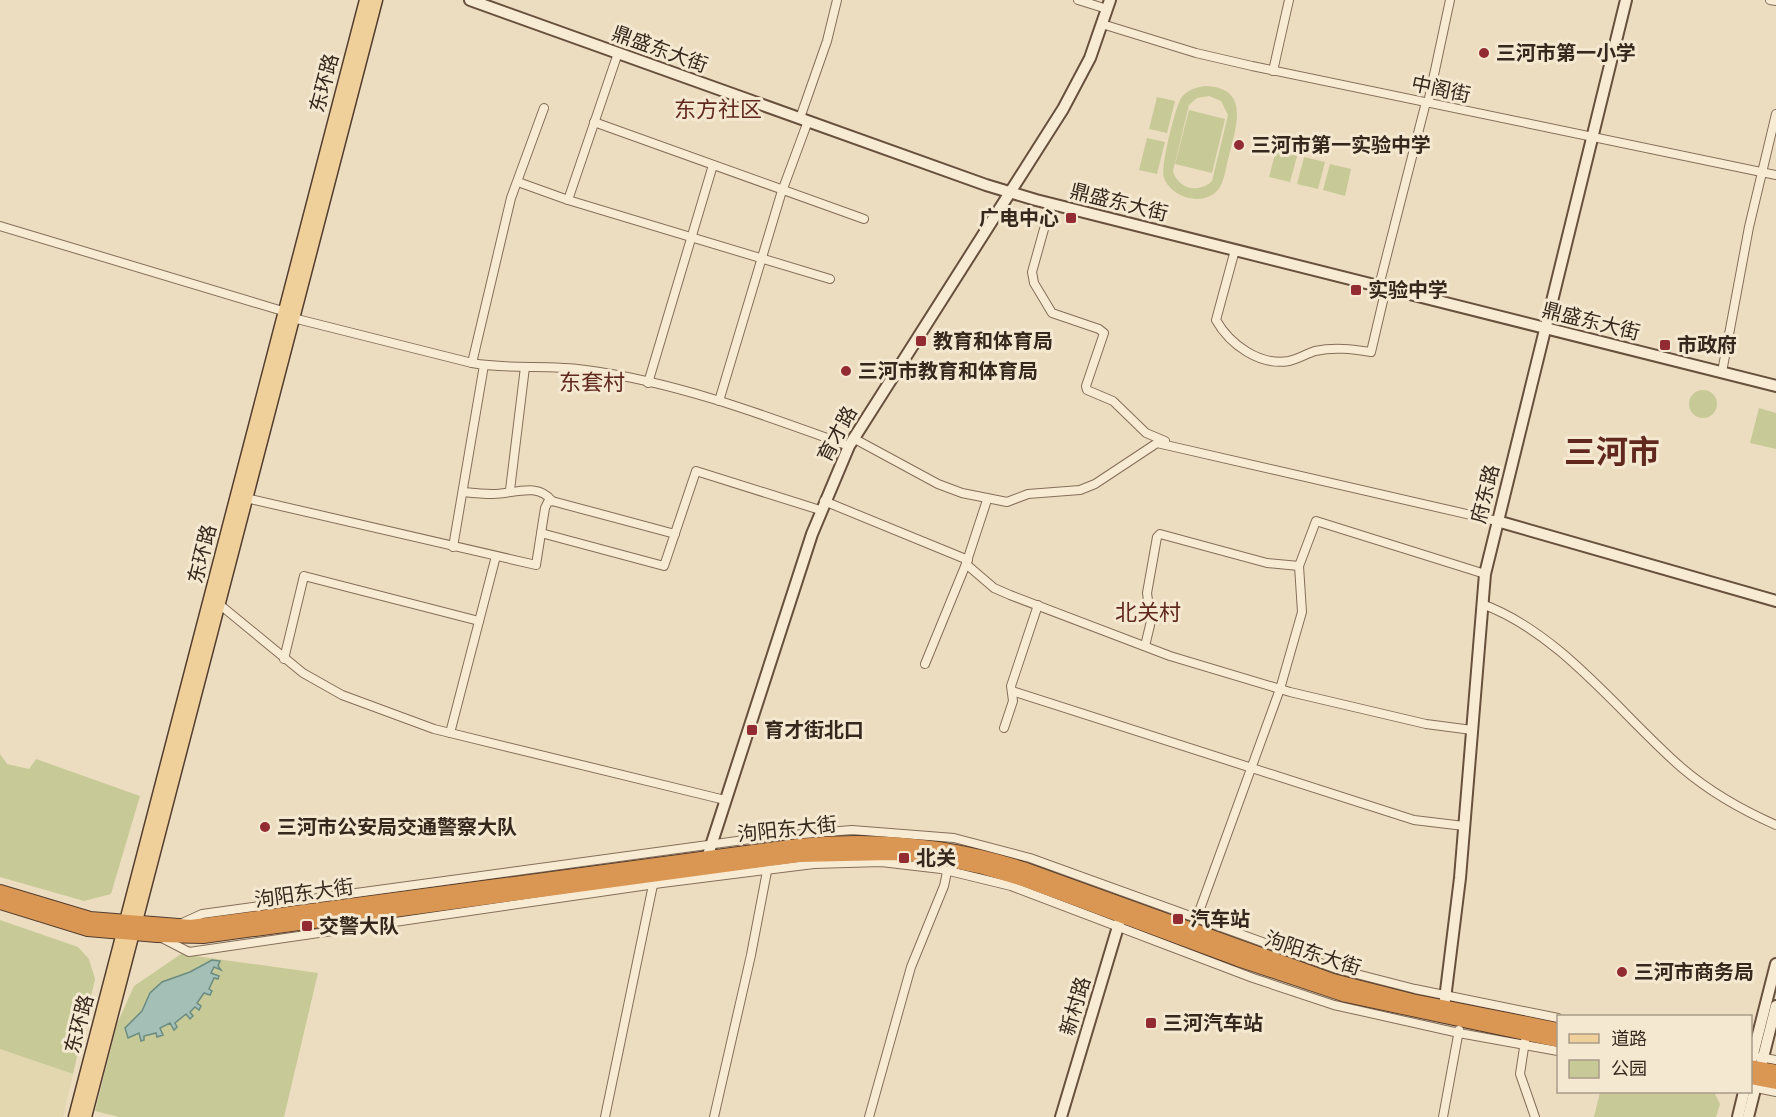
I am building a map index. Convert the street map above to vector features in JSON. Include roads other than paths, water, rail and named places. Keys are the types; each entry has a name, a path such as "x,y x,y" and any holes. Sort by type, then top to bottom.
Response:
{"highway":[{"name":"泃阳东大街","path":"0,902 88,929 203,926 709,852 824,843 872,842 926,846 1008,864 1121,915 1333,981 1445,1001 1557,1030"},
{"name":"泃阳东大街","path":"0,892 90,919 156,935 203,936 862,852 1023,879 1330,990 1460,1027 1525,1039 1557,1040"},
{"path":"1755,1071 1776,1072"},
{"path":"1755,1071 1776,1082"}],"main road":[{"name":"东环路","path":"75,1117 130,928 219,604 366,0"},
{"name":"东环路","path":"85,1117 130,928 290,315 376,0"},
{"name":"鼎盛东大街","path":"470,0 804,120 1051,204 1776,386"},
{"name":"府东路","path":"1445,1001 1464,826 1485,574 1626,0"},
{"name":"育才路","path":"709,852 822,506 851,442 1063,109 1090,58 1108,4"},
{"path":"1497,521 1776,601"},
{"name":"新村路","path":"1061,1117 1121,915"},
{"path":"1752,1091 1776,964"},
{"path":"1755,1071 1776,1006"},
{"path":"1738,1117 1744,1093"},
{"path":"1748,1117 1752,1093"}],"street":[{"path":"719,401 804,120 837,0"},
{"path":"1078,0 1108,4"},
{"path":"1273,70 1289,0"},
{"path":"1234,250 1215,320 1250,354 1264,361 1290,361 1314,352 1335,349 1371,352 1382,287 1450,0"},
{"path":"1770,0 1776,2"},
{"name":"中阁街","path":"1101,24 1196,53 1776,175"},
{"path":"568,200 618,53"},
{"path":"472,363 511,198 544,108"},
{"path":"1722,372 1762,172 1776,114"},
{"path":"594,122 864,219"},
{"path":"648,383 712,165"},
{"path":"518,182 568,200 830,279"},
{"path":"1051,204 1032,272 1034,284 1052,313 1100,329 1104,333 1086,386 1087,390 1113,402 1146,433 1168,444"},
{"path":"0,226 290,315 472,363 586,370 719,401 851,442 938,484 987,500 1007,502 1028,494 1080,490 1095,484 1149,446 1157,443 1497,521"},
{"path":"453,548 484,365"},
{"path":"510,490 525,367"},
{"path":"541,533 664,566 696,471 822,506 967,562 994,588 1145,646 1280,689 1426,724 1472,730"},
{"path":"463,492 492,494 510,490 538,491 547,495 552,501 675,534"},
{"path":"246,498 453,548 536,564 545,508 548,502 552,501"},
{"path":"926,664 967,562 987,500"},
{"path":"1196,920 1280,689 1302,612 1299,566 1316,521 1485,574"},
{"path":"1145,646 1151,621 1147,593 1156,537 1160,534 1267,563 1299,566"},
{"path":"450,733 496,556"},
{"path":"284,659 304,576 479,621"},
{"path":"219,604 284,659 342,695 450,733 725,800"},
{"path":"1482,604 1524,624 1549,643 1684,769 1734,803 1776,825"},
{"path":"1004,728 1013,701 1012,691 1038,605"},
{"path":"1012,691 1252,770 1414,820 1464,826"},
{"path":"709,852 824,831 872,830 928,834 977,843 1030,858 1336,969 1445,1001 1557,1018"},
{"path":"714,1117 751,955 768,864"},
{"path":"869,1117 912,967 930,923 948,865"},
{"path":"605,1117 654,880"},
{"path":"1443,1117 1460,1027"},
{"path":"1535,1117 1520,1074 1525,1039 1557,1051"},
{"path":"1776,1060 1755,1071 1776,1092"}],"place":[{"name":"三河市第一小学","path":"1484,53"},
{"name":"三河市第一实验中学","path":"1239,145"},
{"name":"广电中心","path":"1071,218"},
{"name":"实验中学","path":"1356,290"},
{"name":"教育和体育局","path":"921,341"},
{"name":"市政府","path":"1665,345"},
{"name":"三河市教育和体育局","path":"846,371"},
{"name":"育才街北口","path":"752,730"},
{"name":"三河市公安局交通警察大队","path":"265,827"},
{"name":"北关","path":"904,858"},
{"name":"汽车站","path":"1178,919"},
{"name":"交警大队","path":"307,926"},
{"name":"三河市商务局","path":"1622,972"},
{"name":"三河汽车站","path":"1151,1023"}],"district":[{"name":"东方社区","path":"718,109"},
{"name":"东套村","path":"592,382"},
{"name":"三河市","path":"1612,452"},
{"name":"北关村","path":"1148,612"}]}
